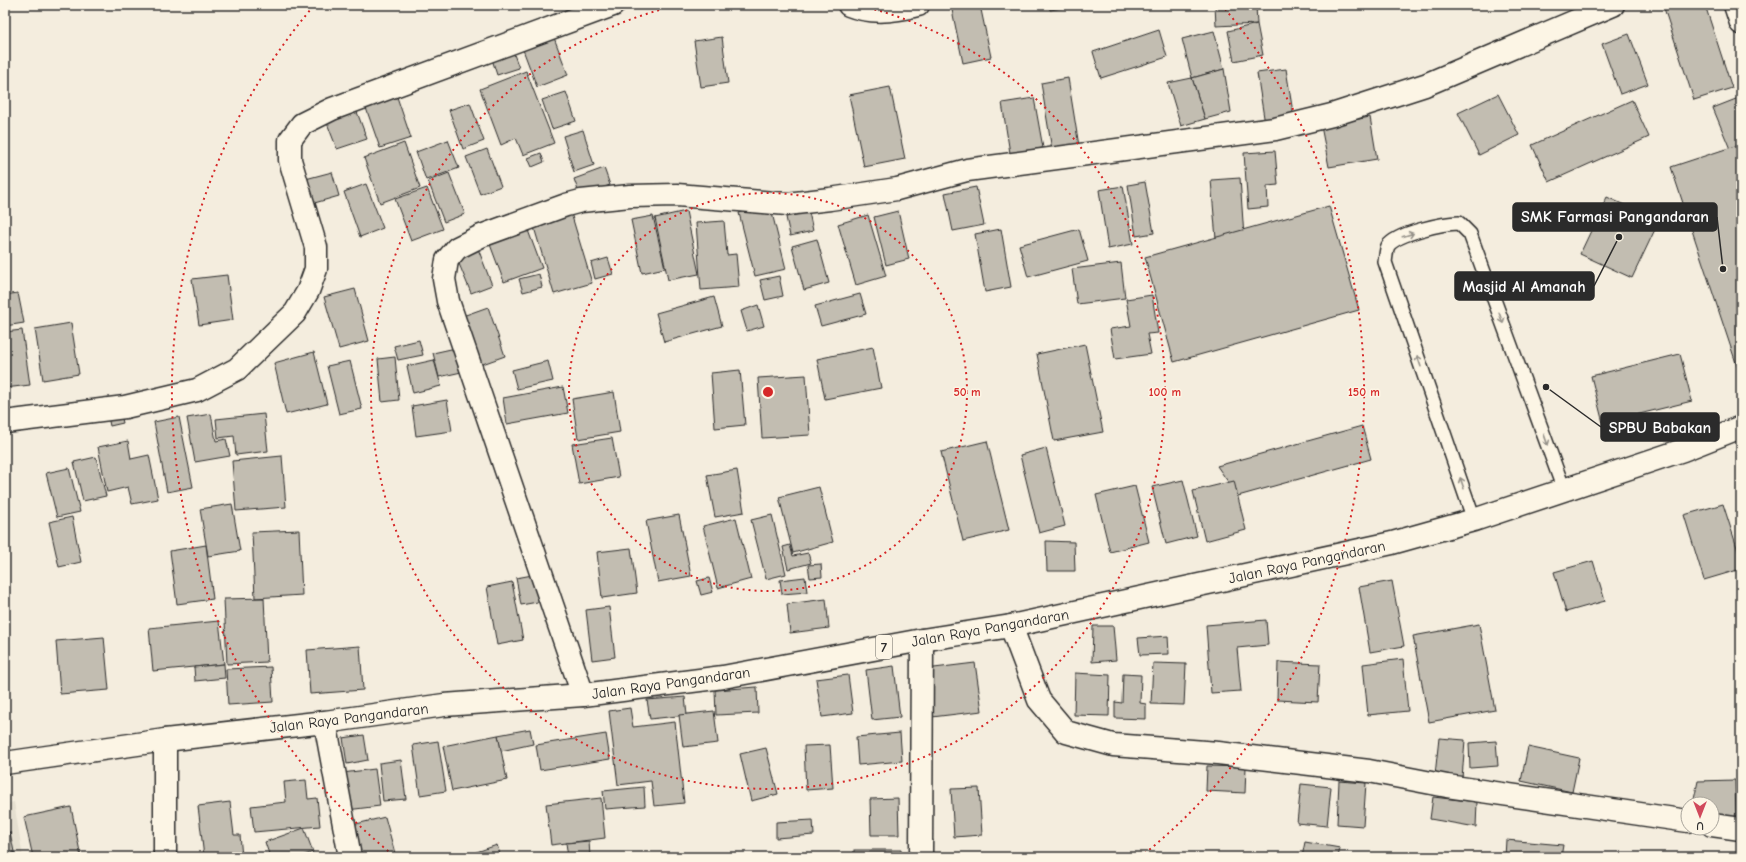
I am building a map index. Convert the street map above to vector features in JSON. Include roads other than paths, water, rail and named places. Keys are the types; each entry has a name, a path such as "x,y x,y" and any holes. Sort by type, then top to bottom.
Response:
{"main road":[{"path":"5,422 125,407 197,390 237,369 295,313 308,291 316,269 316,247 290,160 290,140 302,124 340,106 613,5"},
{"path":"849,5 863,10 901,10 918,5"},
{"path":"583,695 448,301 444,280 447,260 457,248 481,236 581,201 630,196 677,195 787,204 830,200 897,189 967,170 1275,129 1332,115 1425,85 1613,5"},
{"path":"1735,5 1741,23"},
{"name":"Jalan Raya Pangandaran","path":"5,763 165,740 325,722 444,705 583,695 723,677 922,640 1011,626 1392,543 1474,520 1683,450 1741,427"},
{"path":"1011,626 1039,700 1066,732 1113,745 1218,753 1369,771 1447,786 1680,820"},
{"path":"920,857 922,640"},
{"path":"325,722 350,857"},
{"path":"165,740 165,857"},
{"path":"1720,826 1741,829"}],"lane":[{"path":"1474,520 1385,262 1388,247 1396,239 1446,223 1459,223 1470,234 1564,490"}],"place":[{"name":"Masjid Al Amanah","path":"1619,237"},
{"name":"SMK Farmasi Pangandaran","path":"1723,269"},
{"name":"SPBU Babakan","path":"1546,387"}]}
